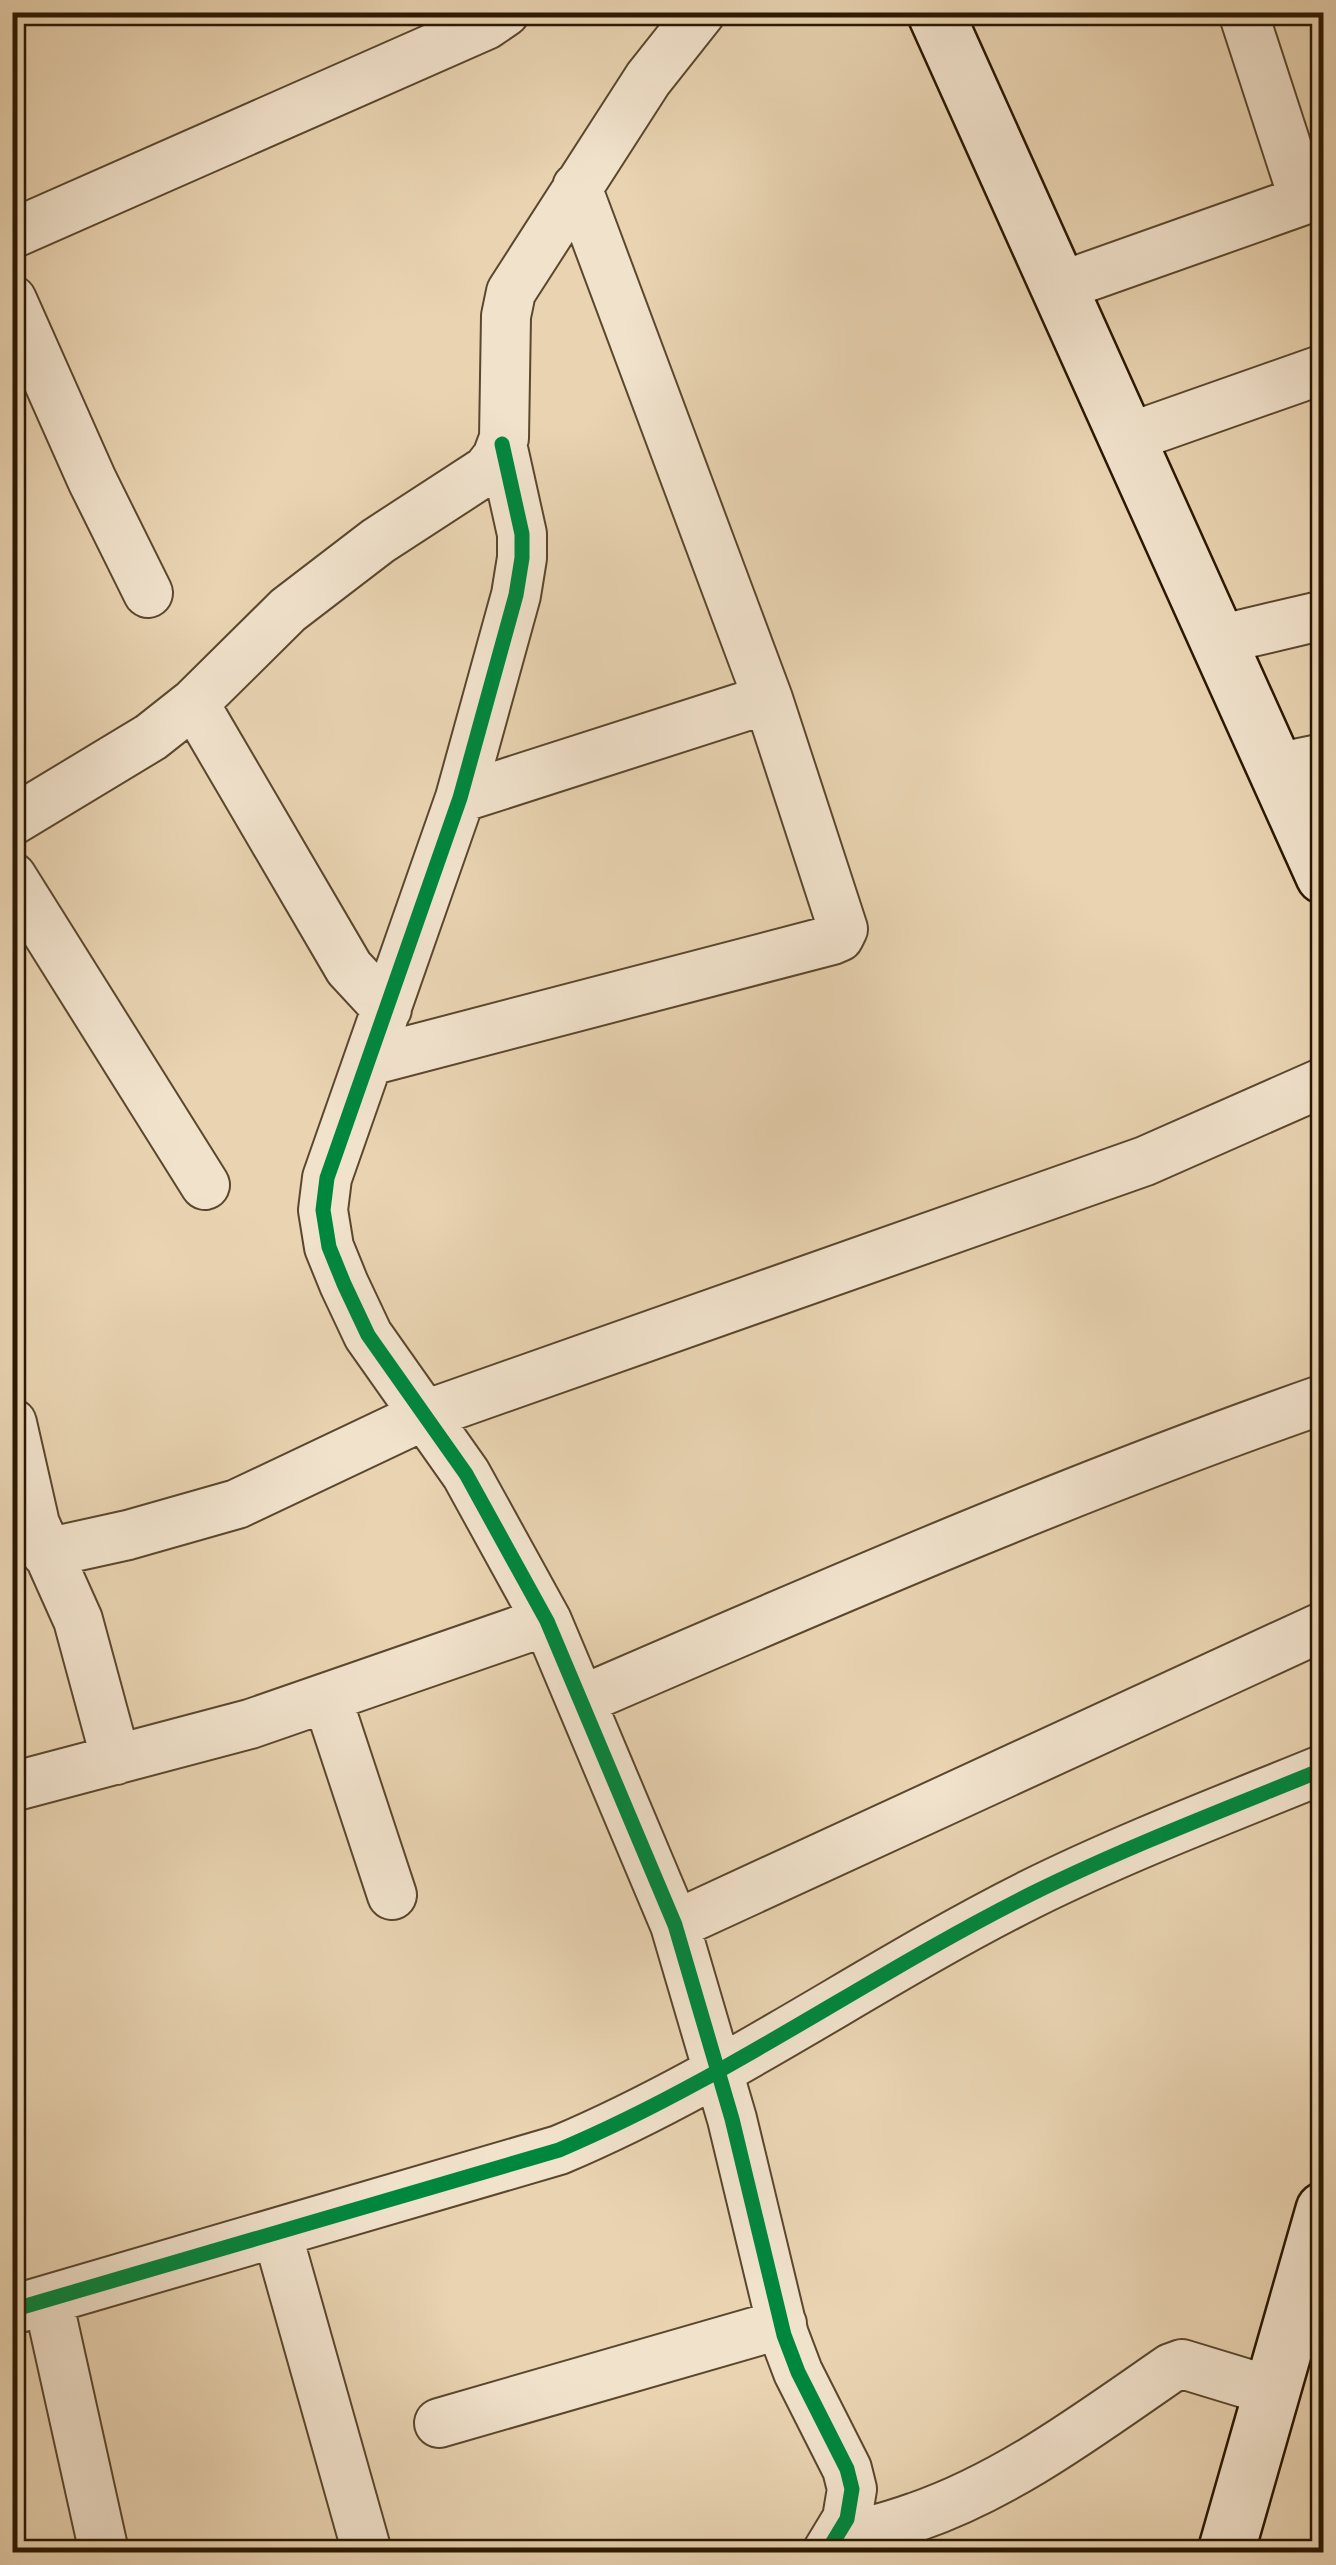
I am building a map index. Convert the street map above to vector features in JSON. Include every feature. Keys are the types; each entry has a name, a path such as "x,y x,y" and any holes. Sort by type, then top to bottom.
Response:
{"street":[{"path":"12,234 486,25 505,12"},
{"path":"701,12 648,80 520,273 507,301 502,444 519,514 522,558 516,595 460,798 326,1178 323,1210 329,1247 368,1335 466,1474 547,1620 675,1924 718,2072 782,2324 798,2372 847,2470 852,2489 847,2519 830,2547"},
{"path":"935,12 1077,281 1148,431 1233,636 1301,762 1324,876"},
{"path":"1077,281 1314,196 1244,12"},
{"path":"370,1060 839,937 843,930 768,699 578,187"},
{"path":"12,300 92,480 148,593"},
{"path":"1148,431 1324,369"},
{"path":"12,821 112,763 194,704 288,610 378,541 476,479 497,457 502,444"},
{"path":"1233,636 1324,616"},
{"path":"460,798 768,699"},
{"path":"194,704 349,968 387,1010"},
{"path":"12,876 206,1185"},
{"path":"46,1553 237,1504 425,1415 1145,1162 1324,1082"},
{"path":"582,1700 1054,1500 1324,1399"},
{"path":"12,1423 29,1504 46,1553 78,1620 116,1760"},
{"path":"12,1787 250,1724 547,1620"},
{"path":"675,1924 1324,1626"},
{"path":"327,1698 392,1895"},
{"path":"104,2552 30,2305 559,2150 640,2114 718,2072 1030,1895 1120,1853 1324,1769"},
{"path":"1226,2552 1324,2210"},
{"path":"277,2233 367,2552"},
{"path":"439,2424 782,2324"},
{"path":"830,2547 963,2498 1096,2421 1182,2364 1274,2392"}],"cycle path":[{"path":"502,444 522,534 516,595 460,798 327,1178 323,1210 329,1247 368,1335 466,1474 547,1621 675,1925 732,2119 784,2335 798,2372 847,2469 852,2489 847,2519 827,2552"},
{"path":"12,2310 559,2150 680,2092 1031,1894 1140,1844 1324,1769"}]}
